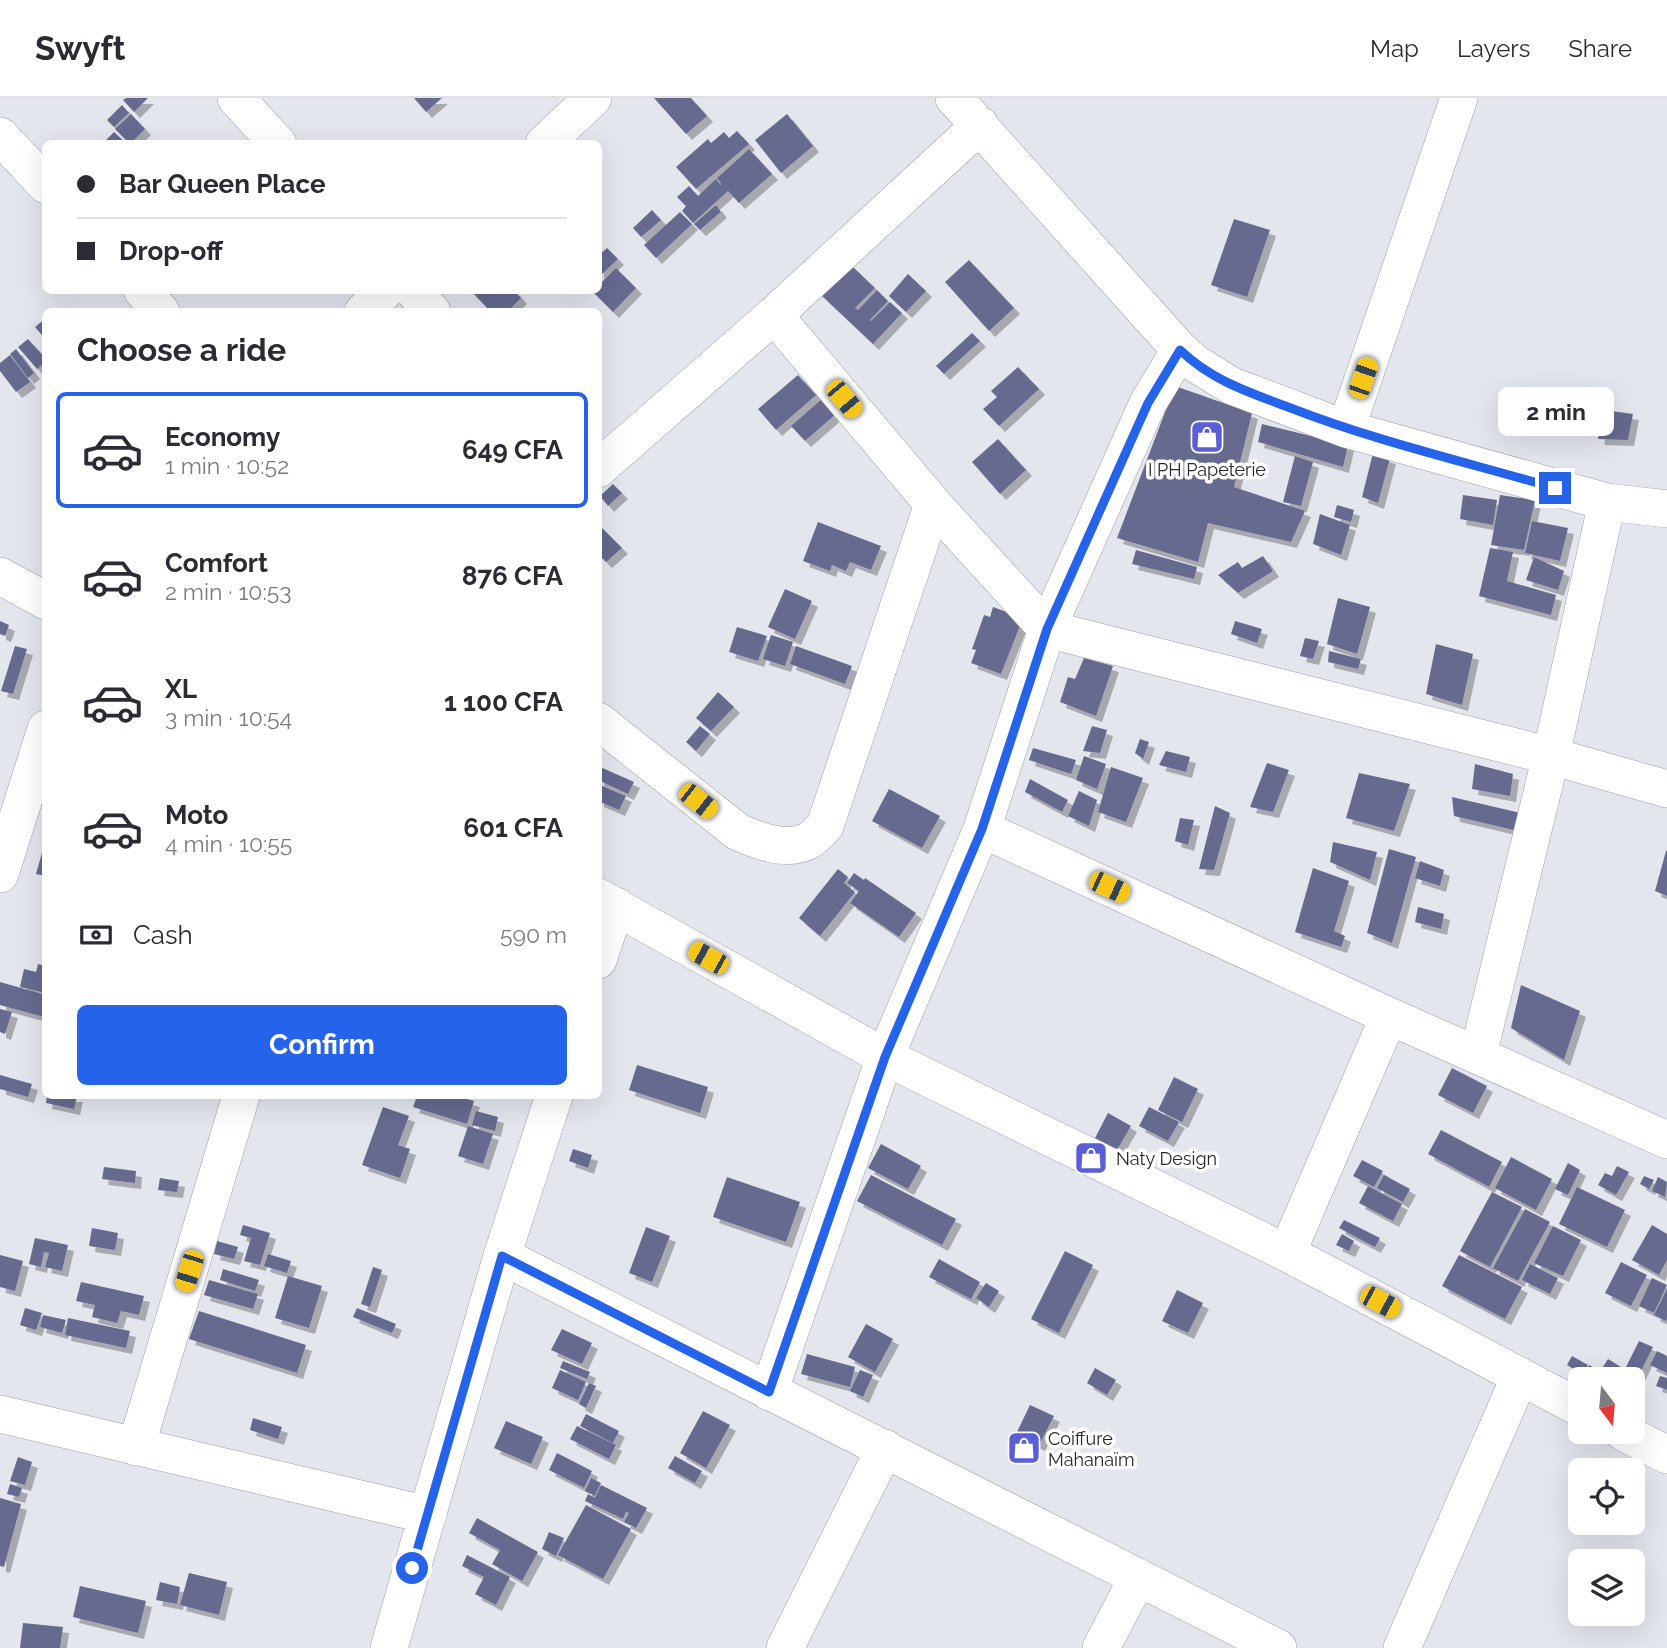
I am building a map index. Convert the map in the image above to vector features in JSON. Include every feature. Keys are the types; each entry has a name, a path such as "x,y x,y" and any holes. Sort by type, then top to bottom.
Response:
{"street":[{"path":"236,98 274,140"},
{"path":"548,140 593,98"},
{"path":"954,98 1180,350 1196,364 1232,386 1346,429 1607,502 1667,509"},
{"path":"1346,429 1460,98"},
{"path":"602,466 774,315 980,125"},
{"path":"0,136 42,181"},
{"path":"145,294 158,308"},
{"path":"367,308 382,294"},
{"path":"416,294 429,308"},
{"path":"774,315 933,505 1047,629 1551,756 1667,789"},
{"path":"769,1392 885,1057 982,829 1047,629 1148,403 1180,350"},
{"path":"1478,1055 1551,756 1607,502"},
{"path":"602,724 738,832 760,842 784,845 808,842 825,827 933,505"},
{"path":"0,576 42,599"},
{"path":"2,857 42,741"},
{"path":"982,829 1667,1140"},
{"path":"602,934 607,902 885,1057 1287,1253 1568,1402"},
{"path":"1287,1253 1389,1016"},
{"path":"136,1447 240,1099"},
{"path":"389,1648 502,1256 553,1099"},
{"path":"502,1256 1278,1648"},
{"path":"1402,1648 1520,1376"},
{"path":"0,1414 428,1515"},
{"path":"1645,1444 1667,1455"},
{"path":"785,1648 885,1448"},
{"path":"1101,1648 1138,1577"}],"building":[{"path":"148,98 134,112 123,100"},
{"path":"414,98 442,98 426,112"},
{"path":"654,98 691,98 707,116 686,134"},
{"path":"122,105 129,113 114,127 107,120"},
{"path":"131,114 145,129 134,140 126,140 115,129"},
{"path":"787,114 813,146 781,173 755,140"},
{"path":"737,131 749,144 696,189 676,167 708,139 711,143 724,132 729,138"},
{"path":"114,132 123,140 106,140"},
{"path":"749,149 772,174 739,203 728,191 693,223 682,211 686,206 677,197 689,186 698,196 716,179 722,186 717,178"},
{"path":"716,205 721,212 700,230 694,224"},
{"path":"652,210 661,220 641,237 633,228"},
{"path":"680,212 692,224 656,258 644,245"},
{"path":"1234,219 1270,230 1247,297 1211,285"},
{"path":"607,248 618,259 602,274 602,252"},
{"path":"969,260 1014,308 989,331 945,282"},
{"path":"852,266 875,288 855,308 858,310 877,290 888,301 871,321 890,302 902,313 873,344 821,295"},
{"path":"616,268 636,288 613,312 595,294 602,294 602,282"},
{"path":"908,274 926,291 906,312 889,296"},
{"path":"474,294 518,294 521,298 511,308 487,308"},
{"path":"42,321 42,335 35,327"},
{"path":"972,333 980,341 944,374 936,366"},
{"path":"28,339 42,355 42,365 37,369 18,347"},
{"path":"16,349 34,373 28,378 10,354"},
{"path":"10,355 30,382 16,392 0,371 0,363"},
{"path":"1018,367 1039,389 999,426 983,409 997,397 991,391"},
{"path":"798,375 816,395 776,430 758,409"},
{"path":"1175,386 1252,413 1234,487 1305,511 1291,542 1208,523 1198,562 1117,538"},
{"path":"823,398 837,413 805,441 791,426"},
{"path":"1604,410 1633,414 1628,440 1598,439"},
{"path":"1262,424 1348,445 1343,467 1258,442"},
{"path":"998,439 1026,470 1000,494 972,462"},
{"path":"1373,453 1390,458 1378,503 1362,497"},
{"path":"1295,456 1313,462 1301,506 1283,502"},
{"path":"613,484 622,493 608,506 602,494"},
{"path":"1463,495 1497,500 1493,525 1460,519"},
{"path":"1500,495 1535,500 1524,550 1491,545"},
{"path":"1337,505 1354,510 1351,522 1334,517"},
{"path":"1320,514 1350,525 1341,555 1313,544"},
{"path":"1532,521 1568,528 1560,561 1525,553"},
{"path":"818,522 881,546 871,570 850,562 846,571 832,565 830,571 803,561"},
{"path":"602,528 622,548 606,562 602,558"},
{"path":"1490,548 1513,552 1507,581 1556,595 1551,615 1479,596"},
{"path":"1136,550 1197,567 1194,579 1132,564"},
{"path":"1263,556 1273,571 1238,593 1218,575 1238,562 1242,568"},
{"path":"1534,557 1564,571 1558,590 1526,580"},
{"path":"785,589 812,601 795,639 768,627"},
{"path":"1338,598 1370,607 1357,654 1327,644"},
{"path":"993,607 1023,618 1001,674 971,663 976,650 972,649 984,615 990,617"},
{"path":"0,621 9,625 5,636 0,634"},
{"path":"1235,621 1262,629 1257,643 1231,634"},
{"path":"737,627 767,636 758,661 729,652"},
{"path":"771,635 793,642 785,666 763,659"},
{"path":"1305,638 1319,641 1313,659 1300,656"},
{"path":"1436,644 1473,654 1462,705 1426,694"},
{"path":"15,646 27,649 13,694 1,691"},
{"path":"796,646 852,666 845,684 790,664"},
{"path":"1329,651 1361,659 1358,669 1328,662"},
{"path":"1084,658 1113,666 1096,716 1060,702 1068,677 1075,679"},
{"path":"718,692 734,707 711,731 696,718"},
{"path":"700,726 710,734 696,751 686,742"},
{"path":"1092,726 1107,730 1100,753 1083,751"},
{"path":"1140,739 1149,742 1143,759 1135,753"},
{"path":"1033,748 1076,760 1071,774 1029,760"},
{"path":"1166,751 1190,757 1186,772 1159,765"},
{"path":"1084,756 1106,764 1097,789 1076,780"},
{"path":"1267,763 1289,770 1273,812 1250,807"},
{"path":"1475,764 1513,774 1510,796 1472,789"},
{"path":"1111,767 1143,778 1126,822 1098,812"},
{"path":"602,768 634,782 628,794 602,782"},
{"path":"1359,773 1410,784 1394,831 1346,818"},
{"path":"1030,779 1068,800 1062,812 1025,792"},
{"path":"602,786 626,796 619,810 602,803"},
{"path":"889,789 940,816 922,848 872,821"},
{"path":"1079,791 1097,800 1089,826 1068,816"},
{"path":"1452,797 1525,814 1518,831 1454,816"},
{"path":"1215,806 1230,813 1214,870 1199,869"},
{"path":"1180,818 1194,820 1188,845 1175,841"},
{"path":"1333,842 1377,852 1370,880 1330,862"},
{"path":"1389,849 1416,857 1392,943 1367,933"},
{"path":"1667,851 1667,896 1655,891"},
{"path":"42,853 42,875 36,874"},
{"path":"1420,861 1444,870 1440,886 1415,878"},
{"path":"1313,868 1349,881 1334,931 1345,936 1341,947 1295,932"},
{"path":"838,869 848,877 844,883 855,892 820,936 799,918"},
{"path":"854,873 916,913 899,937 850,903 859,891 847,883"},
{"path":"1418,907 1444,914 1441,929 1415,922"},
{"path":"38,964 42,965 42,992 20,987 24,969 36,972"},
{"path":"0,982 42,994 42,1016 0,1005"},
{"path":"1521,985 1580,1011 1564,1060 1511,1028"},
{"path":"0,1009 12,1012 5,1034 0,1032"},
{"path":"637,1065 708,1087 700,1113 629,1090"},
{"path":"1452,1068 1487,1086 1473,1113 1438,1095"},
{"path":"0,1075 32,1084 28,1097 0,1089"},
{"path":"1174,1077 1198,1089 1182,1122 1158,1110"},
{"path":"47,1099 76,1099 74,1109 46,1103"},
{"path":"416,1099 474,1101 467,1124 413,1107"},
{"path":"383,1107 409,1116 398,1145 410,1149 400,1178 362,1165"},
{"path":"1149,1107 1179,1122 1168,1141 1139,1126"},
{"path":"476,1111 498,1117 495,1131 472,1125"},
{"path":"1108,1113 1131,1126 1117,1150 1095,1138"},
{"path":"468,1126 493,1134 483,1164 458,1156"},
{"path":"1441,1130 1502,1162 1489,1187 1428,1154"},
{"path":"881,1144 921,1166 908,1189 868,1168"},
{"path":"573,1149 592,1155 588,1168 569,1161"},
{"path":"1511,1157 1552,1179 1536,1210 1495,1188"},
{"path":"1362,1160 1383,1171 1374,1187 1353,1176"},
{"path":"1568,1163 1580,1170 1568,1195 1555,1189"},
{"path":"1617,1166 1629,1172 1616,1195 1598,1185 1605,1173 1612,1176"},
{"path":"104,1167 136,1171 135,1183 102,1179"},
{"path":"871,1175 956,1219 942,1245 857,1201"},
{"path":"1384,1175 1410,1189 1403,1202 1377,1188"},
{"path":"1644,1176 1654,1180 1649,1189 1640,1184"},
{"path":"727,1177 800,1202 786,1242 713,1217"},
{"path":"1658,1177 1667,1182 1665,1197 1652,1191"},
{"path":"160,1178 179,1181 177,1192 158,1190"},
{"path":"1368,1186 1402,1204 1393,1221 1359,1203"},
{"path":"1577,1187 1625,1210 1607,1247 1559,1224"},
{"path":"1492,1192 1522,1207 1490,1267 1460,1251"},
{"path":"1525,1209 1550,1222 1518,1281 1493,1268"},
{"path":"1344,1220 1380,1238 1375,1247 1339,1228"},
{"path":"243,1225 270,1233 260,1265 244,1261 251,1238 240,1235"},
{"path":"1652,1225 1667,1234 1667,1260 1659,1275 1632,1260"},
{"path":"1553,1226 1581,1240 1563,1276 1534,1263"},
{"path":"646,1227 670,1236 652,1282 629,1273"},
{"path":"92,1228 118,1233 115,1250 89,1246"},
{"path":"1342,1234 1354,1241 1349,1251 1336,1245"},
{"path":"35,1238 68,1245 62,1271 45,1267 49,1253 44,1252 41,1267 29,1264"},
{"path":"217,1241 238,1247 234,1259 214,1254"},
{"path":"1065,1251 1093,1265 1059,1333 1031,1319"},
{"path":"268,1254 291,1261 287,1273 264,1266"},
{"path":"0,1255 23,1261 15,1291 0,1287"},
{"path":"1459,1255 1522,1287 1505,1319 1442,1286"},
{"path":"939,1259 980,1282 971,1299 929,1277"},
{"path":"1621,1262 1647,1275 1631,1306 1605,1293"},
{"path":"1530,1264 1558,1278 1550,1294 1522,1280"},
{"path":"373,1267 382,1270 370,1307 361,1304"},
{"path":"223,1269 259,1280 255,1291 220,1280"},
{"path":"288,1276 322,1286 309,1328 275,1318"},
{"path":"1652,1278 1667,1285 1654,1313 1639,1306"},
{"path":"209,1280 258,1294 253,1309 204,1295"},
{"path":"81,1282 144,1296 139,1315 121,1311 117,1323 92,1317 95,1305 76,1301"},
{"path":"986,1283 999,1291 989,1307 976,1298"},
{"path":"1667,1289 1667,1318 1666,1321 1654,1315"},
{"path":"1177,1290 1203,1303 1188,1333 1162,1321"},
{"path":"25,1308 42,1313 36,1330 20,1325"},
{"path":"357,1308 396,1324 392,1333 353,1317"},
{"path":"199,1311 306,1345 297,1373 189,1339"},
{"path":"43,1315 66,1320 62,1333 40,1327"},
{"path":"68,1318 130,1331 126,1348 65,1335"},
{"path":"866,1324 893,1339 875,1372 848,1357"},
{"path":"562,1329 592,1343 582,1364 551,1350"},
{"path":"1639,1341 1653,1347 1643,1367 1626,1367"},
{"path":"1657,1351 1667,1356 1667,1373 1650,1365"},
{"path":"807,1354 855,1367 850,1387 801,1374"},
{"path":"1572,1356 1588,1365 1570,1367 1567,1365"},
{"path":"1608,1359 1621,1367 1603,1367"},
{"path":"563,1361 590,1372 587,1379 560,1368"},
{"path":"1095,1368 1116,1380 1107,1395 1087,1383"},
{"path":"560,1370 586,1382 578,1400 552,1388"},
{"path":"860,1370 873,1375 863,1397 850,1391"},
{"path":"1660,1376 1667,1378 1667,1390 1656,1386"},
{"path":"589,1383 596,1386 586,1408 579,1404"},
{"path":"1030,1405 1054,1416 1039,1445 1016,1434"},
{"path":"703,1411 730,1425 706,1468 680,1453"},
{"path":"586,1414 619,1431 613,1443 580,1426"},
{"path":"253,1418 282,1427 278,1439 250,1430"},
{"path":"506,1421 543,1437 531,1464 494,1448"},
{"path":"577,1426 616,1445 609,1459 570,1439"},
{"path":"557,1453 592,1471 584,1488 549,1470"},
{"path":"675,1456 702,1471 695,1483 668,1468"},
{"path":"18,1457 32,1462 25,1485 10,1481"},
{"path":"591,1478 601,1483 595,1496 585,1491"},
{"path":"10,1484 22,1488 19,1497 7,1494"},
{"path":"601,1485 647,1508 636,1528 624,1522 629,1513 626,1512 623,1519 585,1501 588,1494 595,1498"},
{"path":"0,1498 21,1504 4,1567 0,1566"},
{"path":"586,1505 631,1529 603,1579 558,1555"},
{"path":"477,1518 538,1552 522,1581 492,1564 500,1550 469,1533"},
{"path":"549,1532 564,1538 556,1556 542,1549"},
{"path":"467,1555 510,1577 496,1605 475,1594 484,1577 462,1566"},
{"path":"189,1573 227,1582 219,1615 180,1605"},
{"path":"160,1582 180,1587 177,1604 156,1600"},
{"path":"80,1586 146,1601 138,1633 73,1617"},
{"path":"23,1623 63,1627 60,1648 20,1648"}],"place":[{"name":"I PH Papeterie","path":"1207,437"},
{"name":"Naty Design","path":"1091,1158"},
{"name":"Coiffure Mahanaïm","path":"1024,1448"}],"route":[{"path":"412,1568 502,1256 769,1392 885,1057 982,829 1047,629 1148,403 1180,350 1196,364 1232,386 1346,429 1555,488"}]}
